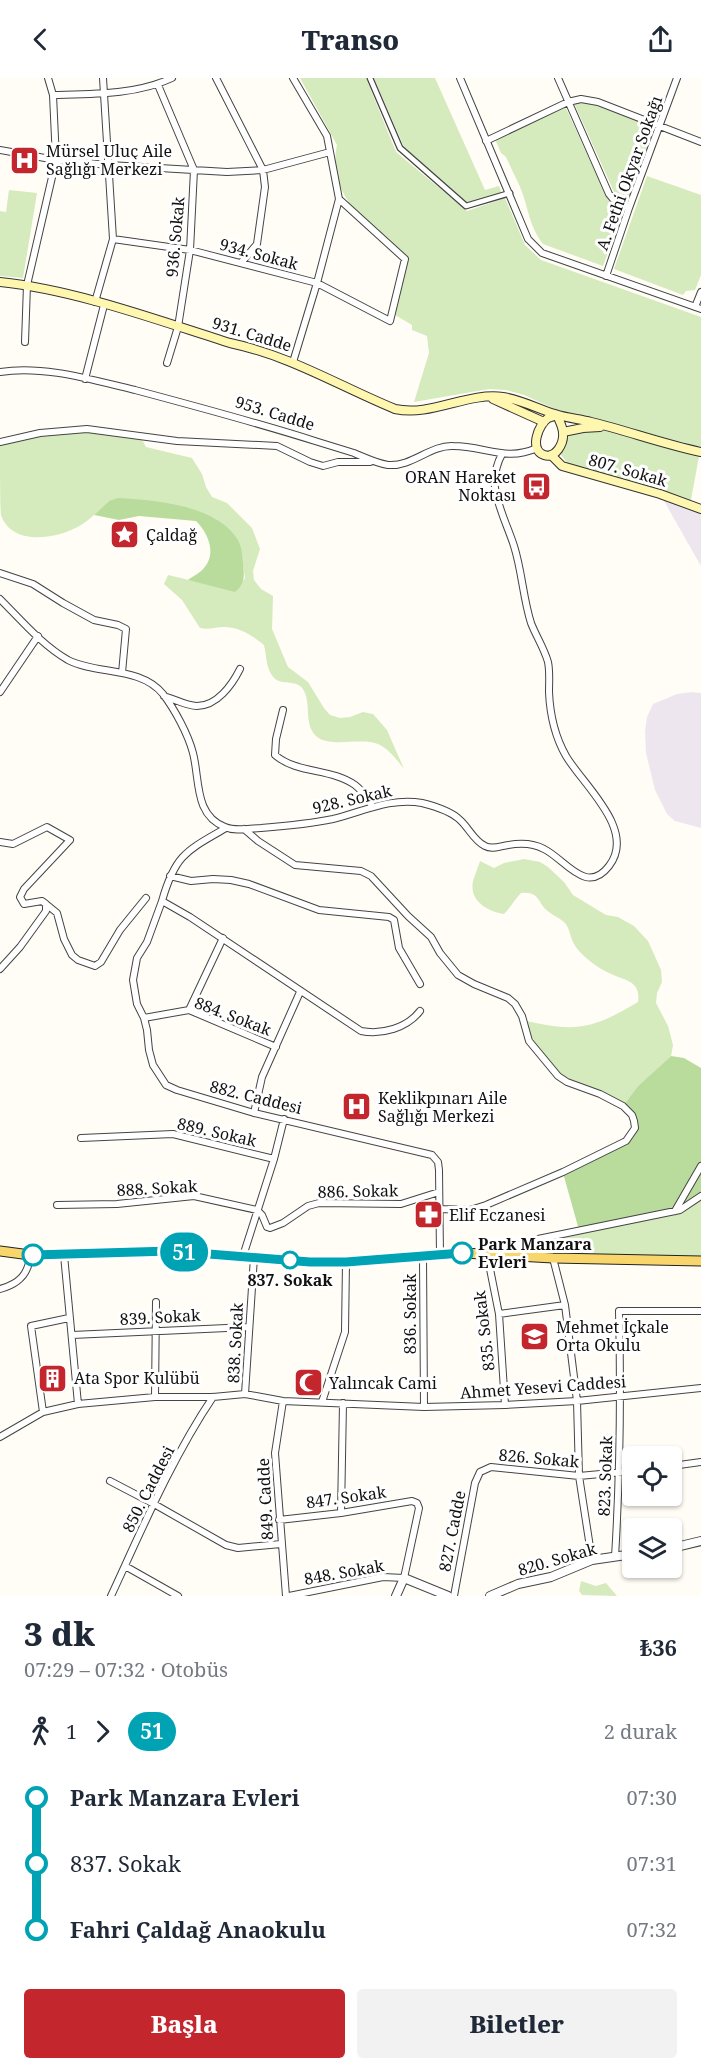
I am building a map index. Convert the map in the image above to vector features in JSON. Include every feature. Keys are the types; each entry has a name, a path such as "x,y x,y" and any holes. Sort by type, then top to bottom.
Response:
{"main road":[{"name":"931. Cadde","path":"0,282 66,293 293,362 376,401 405,411 476,398 502,397 526,402 557,415 701,452"},
{"path":"490,397 544,423"},
{"path":"557,415 563,432 558,451 551,455 541,454 537,448 537,433 548,418 557,415"},
{"path":"563,432 607,427"},
{"name":"807. Sokak","path":"551,455 562,466 660,494 701,509"},
{"path":"0,1251 30,1255 171,1251 310,1262 487,1254 553,1258 701,1261"}],"street":[{"path":"25,342 27,285 56,160 54,95 48,78"},
{"path":"85,379 113,239 103,78"},
{"path":"54,95 104,94 158,85 172,78"},
{"path":"216,78 263,170 264,187 257,244 241,263"},
{"path":"293,78 327,135 339,199 293,362"},
{"path":"370,78 400,148 466,206 510,193"},
{"path":"460,78 528,239 535,248 698,308 701,292"},
{"path":"558,78 609,194 613,200 629,208"},
{"name":"A. Fethi Okyar Sokağı","path":"606,276 677,78"},
{"name":"936. Sokak","path":"158,85 194,170 190,250 178,327 167,363"},
{"path":"486,141 575,99 588,99 701,142"},
{"path":"0,150 56,160 227,172 263,170 330,152"},
{"name":"934. Sokak","path":"113,239 190,250 317,283 390,321 405,259 339,199"},
{"name":"953. Cadde","path":"0,372 25,370 85,379 257,423 376,462 392,465 404,463 449,445 502,454 523,454 537,448"},
{"path":"0,441 40,433 87,429 177,441 277,446 323,466 338,462 376,462"},
{"name":"928. Sokak","path":"226,828 244,829 306,824 404,801 422,803 452,814 461,820 482,846 490,848 511,844 534,845 555,855 583,877 593,877 607,869 616,855 616,833 612,822 592,791 568,760 553,727 549,667 531,622 515,549 497,498 496,467 502,454"},
{"path":"0,573 33,584 94,620 126,629 122,673"},
{"path":"0,599 38,636 69,660 100,671 141,678 164,696 186,734 193,752 198,793 202,804 209,816 226,828"},
{"path":"0,692 38,636"},
{"path":"164,696 198,706 208,703 229,687 240,669"},
{"path":"283,710 276,739 275,755 288,763 344,778 356,786 373,807"},
{"path":"0,842 13,844 47,827 70,840 24,889 20,897 24,904 42,901 57,913 64,939 72,955 78,960 95,966 100,962 120,930 146,898"},
{"name":"882. Caddesi","path":"226,828 187,851 170,876 147,942 137,958 134,971 135,997 144,1018 148,1050 153,1065 166,1085 177,1090 255,1113 432,1155 438,1162 440,1255"},
{"path":"244,829 295,865 361,871 371,876 431,937 440,953 458,975 508,998 515,1004 522,1016 529,1041 558,1076 623,1106 632,1115 635,1128 626,1141 563,1173 470,1210 439,1209"},
{"path":"170,876 191,881 231,880 249,884 319,910 381,916 394,920"},
{"path":"162,901 223,938 361,1031 370,1033 408,1023 420,1011"},
{"path":"0,969 20,947 46,911 46,904"},
{"path":"394,920 403,911"},
{"path":"394,920 399,948 420,984"},
{"path":"189,1010 223,938"},
{"path":"255,1113 262,1077 300,992"},
{"name":"884. Sokak","path":"144,1018 189,1010 276,1047"},
{"path":"243,1256 274,1159 284,1119"},
{"name":"889. Sokak","path":"81,1138 173,1134 274,1159"},
{"path":"675,1211 701,1166"},
{"path":"487,1254 538,1239 675,1211 684,1208 700,1196 701,1188"},
{"name":"886. Sokak","path":"257,1210 267,1227 273,1228 296,1212 319,1203 401,1204 439,1192"},
{"name":"888. Sokak","path":"57,1205 117,1204 194,1197 257,1210"},
{"name":"835. Sokak","path":"487,1254 499,1314 506,1405"},
{"path":"0,1289 9,1287 25,1276 30,1255"},
{"path":"64,1255 78,1404"},
{"name":"838. Sokak","path":"245,1394 254,1257"},
{"name":"836. Sokak","path":"423,1257 424,1407"},
{"path":"553,1258 565,1305 577,1401 579,1476 592,1560"},
{"path":"322,1402 345,1332 346,1262"},
{"path":"155,1397 156,1302"},
{"path":"499,1314 565,1305"},
{"name":"823. Sokak","path":"615,1557 620,1473 619,1311 701,1311"},
{"path":"43,1412 31,1326 69,1318"},
{"name":"839. Sokak","path":"72,1335 249,1327"},
{"name":"Ahmet Yesevi Caddesi","path":"0,1437 43,1412 78,1404 155,1397 213,1397 245,1394 283,1401 424,1407 577,1401 701,1388"},
{"name":"850. Caddesi","path":"111,1596 154,1504 199,1418 213,1397"},
{"name":"849. Cadde","path":"283,1401 275,1453 287,1596"},
{"path":"341,1513 343,1403"},
{"path":"682,1465 701,1462"},
{"name":"826. Sokak","path":"480,1472 491,1467 504,1467 579,1476 620,1473"},
{"name":"827. Cadde","path":"454,1596 475,1483 480,1472"},
{"path":"110,1481 226,1545 238,1548 281,1544"},
{"name":"847. Sokak","path":"279,1520 341,1513 412,1501 417,1503 419,1510 404,1578"},
{"path":"682,1545 701,1540"},
{"name":"820. Sokak","path":"490,1596 518,1584 551,1577 592,1560 622,1556"},
{"path":"125,1566 178,1596"},
{"name":"848. Sokak","path":"287,1596 383,1577 404,1578"},
{"path":"396,1596 404,1578 448,1596"}],"shaded area":[{"path":"660,494 701,509 701,566 693,552"},
{"path":"701,693 701,828 675,821 667,814 655,790 646,753 647,717 653,704 677,694"}],"green space":[{"path":"300,78 366,78 396,152 467,211 505,198 525,245 541,260 701,317 701,447 557,410 524,395 506,390 489,389 414,402 429,353 427,336 412,330 412,325 395,315 408,258 367,223 345,197 338,181 335,164 337,145"},
{"path":"374,78 435,78 485,190 499,186 502,194 467,204 404,147"},
{"path":"583,101 656,127 628,202 615,194 574,103"},
{"path":"565,106 608,200 624,210 603,266 543,244 532,224 519,184 495,139"},
{"path":"647,176 701,195 701,275 695,290 686,291 683,295 614,269"},
{"path":"9,190 37,193 23,278 0,276 0,211 6,212"},
{"path":"607,427 700,451 690,505 569,465 558,451 563,432"},
{"path":"87,429 140,436 146,447 192,458 212,497 227,503 252,528 260,549 253,571 254,580 261,589 273,596 272,629 288,667 308,682 330,715 340,718 363,712 373,714 387,730 404,769 396,758 378,744 328,741 315,735 310,725 304,691 297,684 282,682 273,677 268,666 264,645 241,630 224,627 200,628 182,600 164,584 168,575 235,591 245,578 237,539 214,518 109,501 85,523 60,534 25,536 15,532 7,525 1,515 0,442"},
{"path":"118,498 167,503 201,512 216,519 238,540 242,551 244,571 241,585 235,592 188,580 202,570 210,556 207,537 196,521 139,516 119,520 94,515 109,501"},
{"path":"524,859 540,862 564,882 573,895 606,915 618,917 634,926 648,941 661,970 662,982 656,1003 668,1026 673,1045 671,1056 638,1086 623,1106 567,1082 529,1041 523,1020 557,1026 583,1026 608,1018 638,1002 638,995 637,989 631,982 605,971 585,957 574,944 565,923 545,909 532,894 521,893 504,914 481,904 472,888 480,861 494,868 504,863"},
{"path":"671,1056 684,1058 701,1068 701,1196 687,1206 579,1230 563,1173 632,1135 634,1121 623,1106 638,1086"},
{"path":"701,1196 701,1261 487,1254"},
{"path":"581,1581 596,1586 606,1583 617,1596 582,1595 579,1591"}],"bus line":[{"name":"51","path":"33,1255 171,1251 310,1262 346,1262 462,1253"}],"place":[{"name":"Mürsel Uluç Aile Sağlığı Merkezi","path":"25,160"},
{"name":"ORAN Hareket Noktası","path":"537,486"},
{"name":"Çaldağ","path":"125,535"},
{"name":"Keklikpınarı Aile Sağlığı Merkezi","path":"357,1107"},
{"name":"Elif Eczanesi","path":"428,1215"},
{"name":"Park Manzara Evleri","path":"462,1253"},
{"name":"837. Sokak","path":"290,1260"},
{"name":"Mehmet İçkale Orta Okulu","path":"535,1336"},
{"name":"Ata Spor Kulübü","path":"53,1378"},
{"name":"Yalıncak Cami","path":"308,1383"}]}
